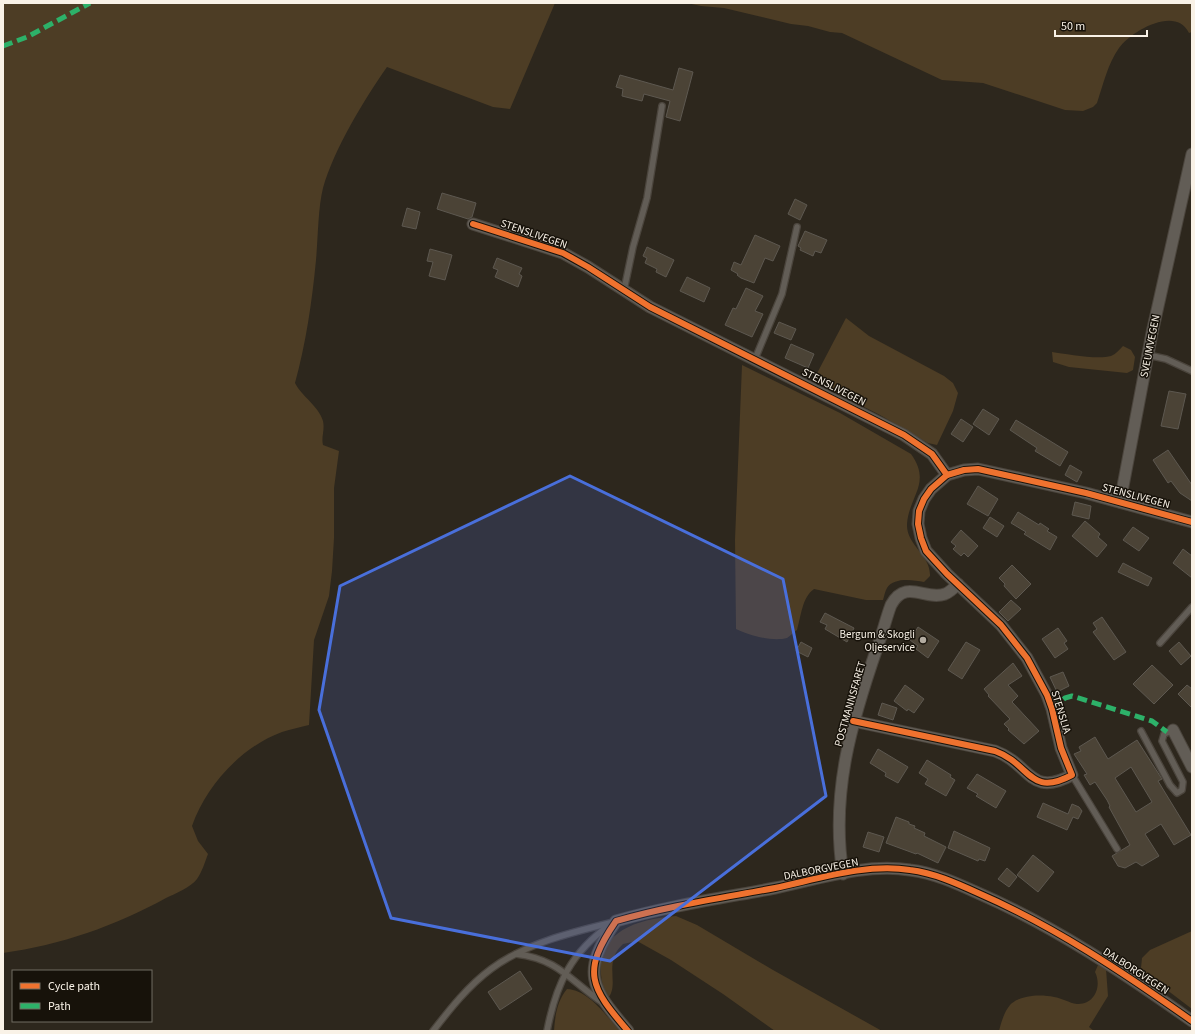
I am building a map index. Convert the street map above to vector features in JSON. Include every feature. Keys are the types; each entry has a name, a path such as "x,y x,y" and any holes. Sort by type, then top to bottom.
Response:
{"street":[{"name":"SVEUMVEGEN","path":"1120,502 1148,355 1188,192 1192,154"},
{"name":"STENSLIVEGEN","path":"474,224 563,253 664,314 904,435 932,454 947,475 964,470 987,470 1120,502 1192,522"},
{"name":"STENSLIA","path":"947,475 931,488 919,511 919,531 923,544 930,557 1004,629 1032,665 1052,709 1061,748 1072,775"},
{"name":"POSTMANNSFARET","path":"843,874 841,862 840,798 847,744 853,721 889,611 897,596 910,591 942,594 949,592 958,584"},
{"path":"853,721 995,751 1014,760 1032,778 1042,783 1053,783 1072,775"},
{"path":"1173,730 1192,767"},
{"name":"DALBORGVEGEN","path":"616,921 660,910 843,874 881,868 897,868 937,876 1020,912 1114,967 1192,1020"},
{"path":"616,921 602,944 595,964 595,982 600,997 628,1031"}],"lane":[{"path":"624,291 633,247 647,198 662,106"},
{"path":"755,359 782,294 797,227"},
{"path":"1148,355 1166,359 1192,371"},
{"path":"1160,643 1192,607"},
{"path":"1141,731 1173,791 1177,793 1182,790 1183,782 1162,741 1164,734 1173,730"},
{"path":"1072,775 1117,849"},
{"path":"433,1031 473,984 492,968 516,954 553,939 616,921"},
{"path":"547,1031 555,997 565,974 588,942 616,921"},
{"path":"516,954 540,958 548,961 606,1005"}],"highlighted area":[{"path":"570,476 783,579 826,796 610,961 391,918 319,710 340,586"}],"shaded area":[{"path":"3,3 555,3 510,109 493,107 387,67 350,125 334,157 328,173 323,188 320,205 313,291 295,383 321,415 323,421 323,445 339,451 334,488 334,538 332,571 329,596 314,640 309,725 282,732 253,747 239,758 216,783 198,811 192,826 198,841 208,854 199,876 191,885 147,908 107,926 46,945 3,953"},
{"path":"687,3 1192,3 1192,32 1189,33 1183,25 1174,21 1164,21 1143,28 1125,41 1115,54 1106,74 1097,103 1093,107 1083,111 1065,110 983,83 942,80 842,33 791,24 724,8"},
{"path":"846,318 869,336 944,376 953,383 958,393 953,411 937,445 928,443 880,415 813,381"},
{"path":"1123,346 1131,350 1135,357 1133,370 1127,373 1069,367 1053,362 1052,352 1105,357 1111,356"},
{"path":"742,365 840,413 911,454 920,473 918,489 911,505 907,524 910,538 927,562 930,576 924,582 904,580 894,582 887,588 883,600 866,600 814,589 804,602 797,630 787,638 774,639 760,637 747,634 736,629 735,540"},
{"path":"676,916 697,925 773,970 882,1031 775,1031 723,994 671,960 637,941 623,944 617,951 612,966 611,993 607,999 602,979 601,962 605,948 614,937 626,928 640,922"},
{"path":"1192,931 1192,1009 1150,977 1141,968 1142,958 1150,950"},
{"path":"1098,965 1106,969 1108,996 1089,1027 1094,1031 999,1031 1004,1014 1010,1005 1019,999 1030,996 1048,996 1077,1004 1088,1001 1095,994 1097,989 1098,983 1095,972"},
{"path":"567,989 575,990 590,999 603,1011 620,1031 554,1031 557,1009"}],"building":[{"path":"679,68 693,72 680,121 666,117 670,101 644,94 642,101 622,96 623,89 616,87 620,75 673,90"},
{"path":"442,193 476,203 472,217 468,219 437,209"},
{"path":"795,199 807,205 800,220 788,214"},
{"path":"407,208 420,212 416,229 402,226"},
{"path":"805,231 827,240 821,253 815,251 813,256 800,250 801,248 798,246"},
{"path":"755,235 780,246 773,261 765,258 754,283 741,278 737,275 738,274 731,270 734,262 741,265"},
{"path":"647,247 674,260 666,277 656,272 657,269 645,263 647,258 643,256"},
{"path":"430,249 452,255 445,280 429,276 433,262 427,261"},
{"path":"497,258 522,268 519,274 522,276 518,287 495,277 498,270 493,268"},
{"path":"687,277 710,288 704,302 680,291"},
{"path":"746,288 763,296 755,311 763,314 752,337 725,325 733,308 736,309"},
{"path":"779,322 796,329 791,340 774,333"},
{"path":"791,344 814,354 808,368 785,358"},
{"path":"1169,391 1186,394 1178,429 1161,426"},
{"path":"983,409 999,419 989,435 973,424"},
{"path":"961,419 973,427 963,442 951,434"},
{"path":"1016,420 1068,452 1060,466 1035,451 1037,448 1010,430"},
{"path":"1168,450 1192,485 1192,501 1180,493 1171,481 1168,483 1153,460"},
{"path":"1070,465 1082,472 1077,482 1065,475"},
{"path":"978,486 998,499 988,516 967,504"},
{"path":"1075,502 1091,506 1089,519 1072,515"},
{"path":"1018,512 1039,525 1040,523 1049,529 1047,531 1057,537 1050,550 1024,534 1026,532 1011,523"},
{"path":"990,517 1004,526 997,537 983,528"},
{"path":"1085,521 1100,534 1098,537 1107,545 1097,557 1072,536"},
{"path":"1133,527 1149,538 1139,551 1123,540"},
{"path":"961,530 978,546 968,557 964,553 961,556 953,549 956,546 951,542"},
{"path":"1183,549 1192,556 1192,578 1173,563"},
{"path":"1123,563 1152,578 1148,586 1118,572"},
{"path":"1012,565 1031,584 1016,599 999,578"},
{"path":"1011,600 1021,609 1008,621 999,612"},
{"path":"825,613 854,628 847,642 825,629 827,625 820,622"},
{"path":"1102,617 1126,652 1114,660 1093,632 1097,629 1093,623"},
{"path":"918,627 939,641 928,658 916,649 918,646 910,640"},
{"path":"1058,628 1067,641 1064,643 1068,649 1055,658 1042,639"},
{"path":"801,642 812,648 808,657 796,651"},
{"path":"966,642 980,650 962,679 948,670"},
{"path":"1179,642 1191,656 1181,665 1169,651"},
{"path":"1013,663 1022,676 1008,685 1018,696 1012,702 1039,731 1024,744 1008,730 1009,729 1004,724 1010,719 988,696 989,695 984,689"},
{"path":"1152,665 1173,685 1154,704 1133,684"},
{"path":"1063,672 1069,686 1057,692 1050,677"},
{"path":"905,685 924,699 914,713 908,709 907,711 894,701"},
{"path":"1187,685 1192,689 1192,708 1178,694"},
{"path":"882,703 897,708 893,720 878,715"},
{"path":"1095,737 1108,759 1137,740 1162,779 1158,781 1191,835 1174,845 1161,824 1145,834 1159,856 1142,866 1136,862 1125,868 1118,866 1112,856 1130,845 1109,807 1110,806 1107,800 1095,782 1090,785 1084,775 1087,774 1074,754 1081,751 1079,747","holes":["1131,767 1152,802 1136,812 1115,778"]},
{"path":"878,749 908,767 898,783 885,776 886,773 870,763"},
{"path":"927,760 951,775 950,777 955,780 946,796 925,784 928,779 919,773"},
{"path":"977,774 1006,791 996,808 976,796 978,794 967,788"},
{"path":"1043,803 1068,814 1072,804 1079,807 1082,811 1078,819 1073,817 1067,830 1037,817"},
{"path":"896,817 909,822 909,824 915,826 914,828 925,833 924,836 946,847 938,863 917,853 916,854 886,843"},
{"path":"954,831 990,848 985,861 979,859 978,861 948,848"},
{"path":"868,832 884,837 879,852 863,847"},
{"path":"1033,855 1054,872 1038,892 1017,875"},
{"path":"1007,868 1017,877 1009,887 998,879"},
{"path":"520,971 532,989 500,1010 488,992"}],"marked path":[{"path":"3,46 27,37 90,3"},
{"path":"1052,709 1065,698 1072,696 1152,721 1167,732"}],"cycle path":[{"path":"473,224 563,253 588,267 650,307 904,435 932,454 947,475"},
{"path":"853,721 995,751 1016,763 1038,781 1047,783 1058,781 1072,775 1061,748 1052,709 1047,695 1027,658 1001,625 947,574 926,551 918,524 919,511 924,499 931,489 947,475 964,470 978,469 1086,493 1192,522"},
{"path":"628,1031 605,1002 598,990 595,979 594,967 598,954 616,921 675,907 775,888 842,873 859,870 893,868 928,873 953,882 1034,920 1088,951 1141,985 1192,1021"}],"place":[{"name":"Bergum & Skogli Oljeservice","path":"923,640"}]}
